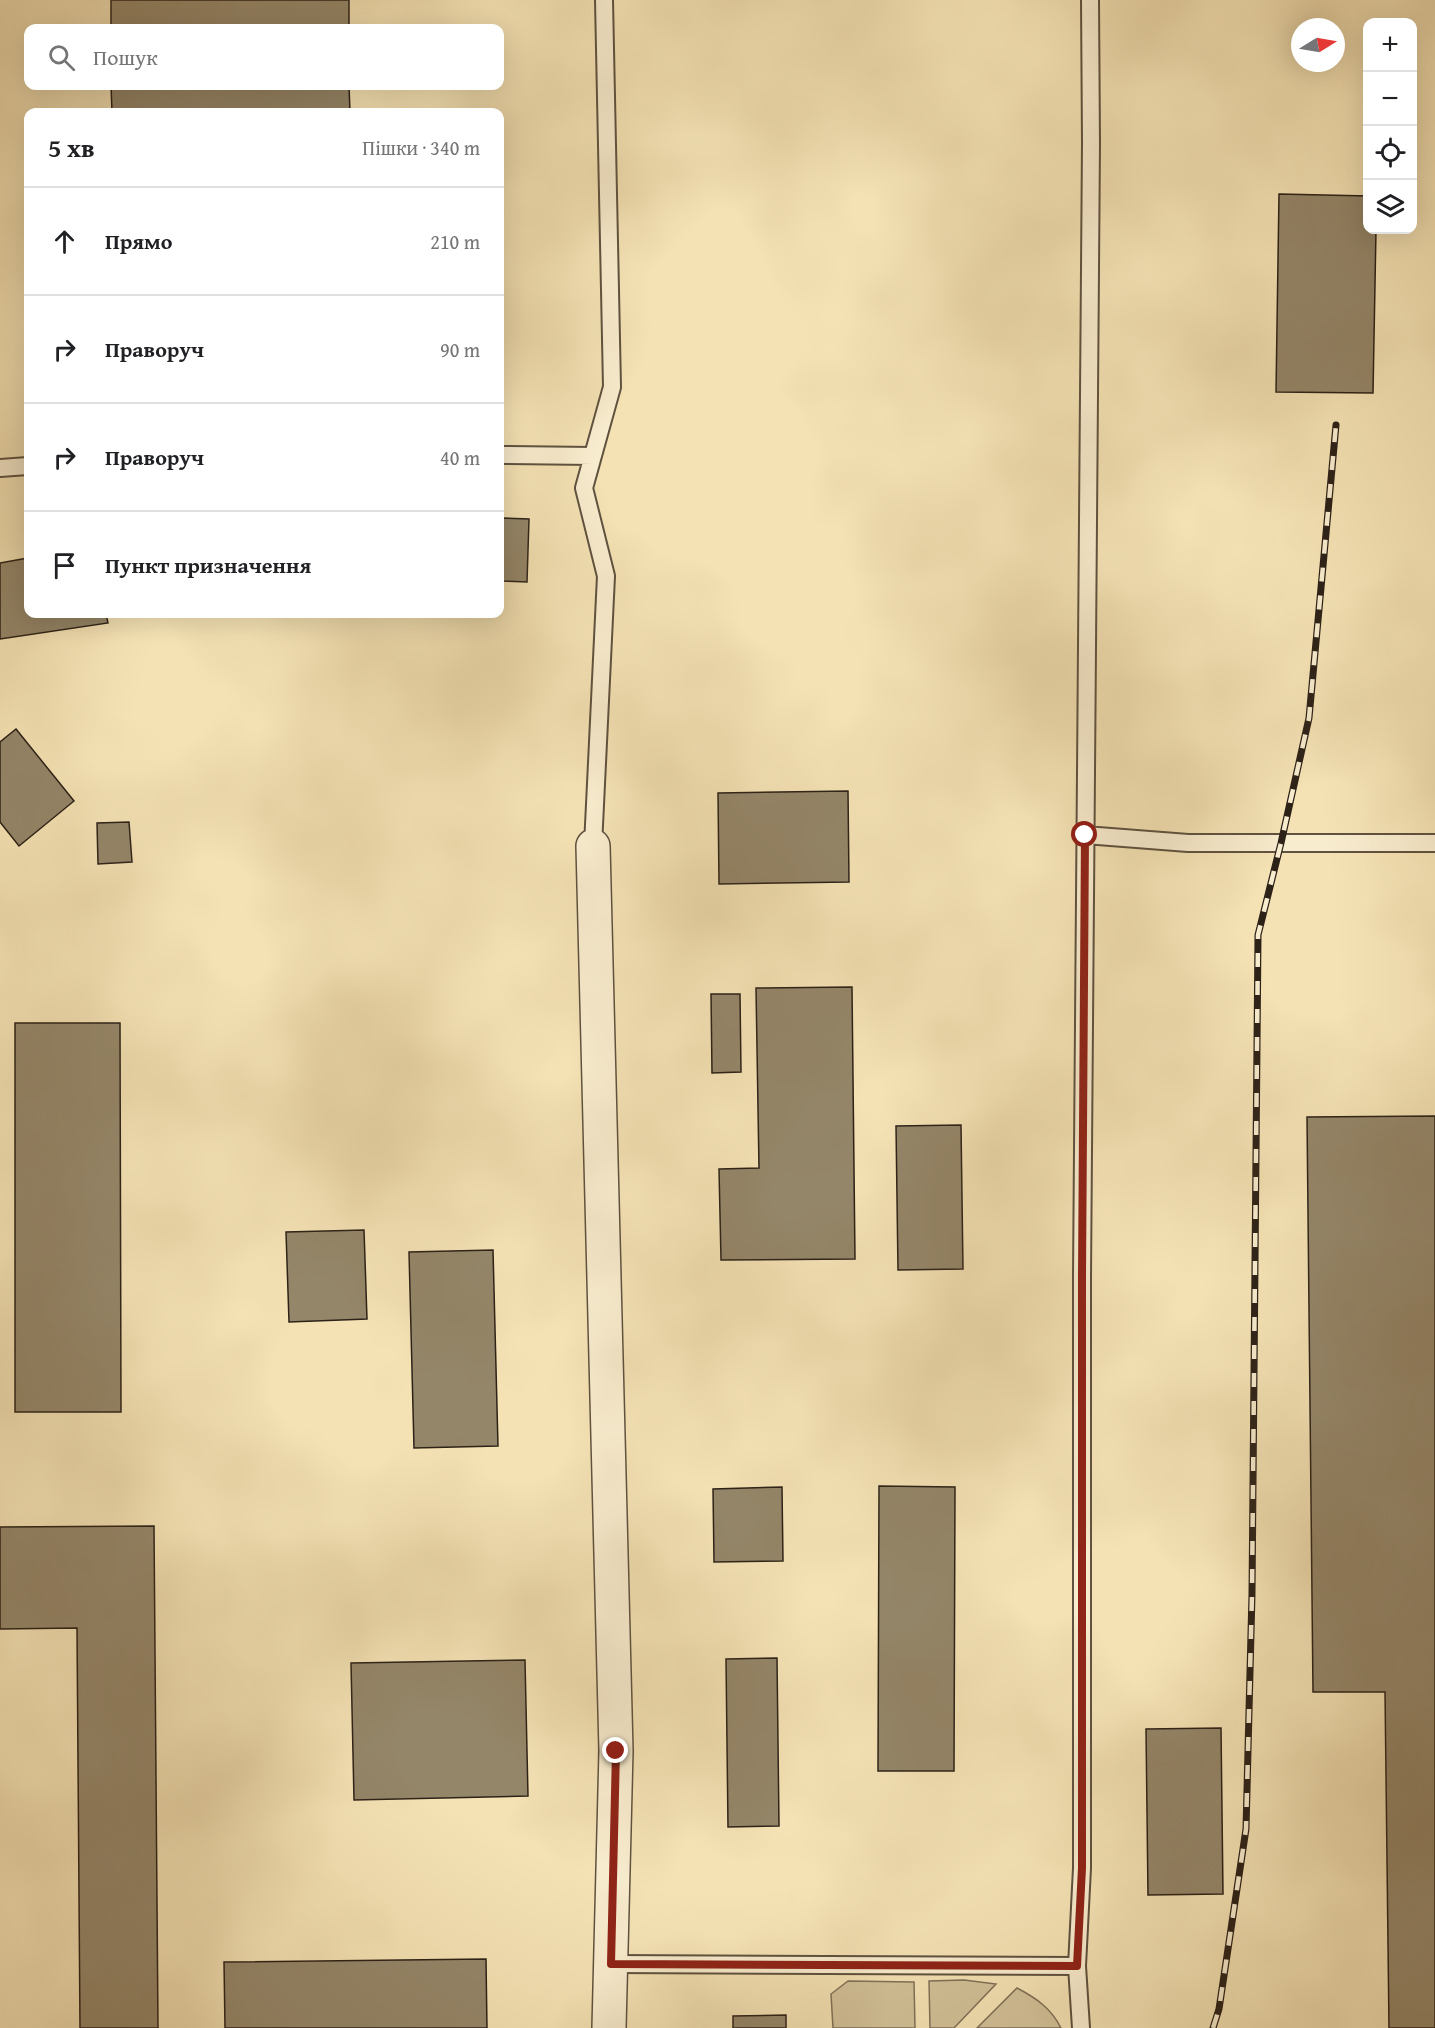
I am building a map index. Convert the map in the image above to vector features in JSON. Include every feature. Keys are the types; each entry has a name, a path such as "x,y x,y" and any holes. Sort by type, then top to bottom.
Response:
{"street":[{"path":"593,846 616,1751 609,2028"}],"lane":[{"path":"593,846 606,576 584,488 612,387 604,0"},
{"path":"1081,2028 1077,1966 1082,1868 1082,1276 1091,167 1090,0"},
{"path":"504,455 593,456"},
{"path":"0,468 24,466"},
{"path":"1085,835 1188,843 1435,843"},
{"path":"611,1964 1077,1966"}],"shaded area":[{"path":"964,1980 996,1984 954,2028 930,2028 929,1981"},
{"path":"848,1981 914,1982 915,2028 833,2028 831,1994"},
{"path":"1017,1988 1042,2004 1061,2028 977,2028"}],"building":[{"path":"111,0 349,0 349,24 111,24"},
{"path":"111,90 349,90 350,108 112,108"},
{"path":"1279,194 1363,196 1363,234 1376,234 1373,393 1276,392"},
{"path":"504,518 529,519 527,582 504,581"},
{"path":"24,559 24,618 107,618 108,623 0,639 0,563"},
{"path":"16,729 74,801 19,846 0,822 0,742"},
{"path":"848,791 849,882 719,884 718,793"},
{"path":"129,822 132,862 98,864 97,823"},
{"path":"852,987 855,1259 721,1260 719,1169 759,1168 756,988"},
{"path":"711,994 740,994 741,1072 712,1073"},
{"path":"15,1023 120,1023 121,1412 15,1412"},
{"path":"1435,1116 1435,2028 1389,2028 1385,1692 1313,1692 1307,1117"},
{"path":"961,1125 963,1269 898,1270 896,1126"},
{"path":"364,1230 367,1319 289,1322 286,1232"},
{"path":"493,1250 498,1446 414,1448 409,1252"},
{"path":"879,1486 955,1487 954,1771 878,1771"},
{"path":"782,1487 783,1561 714,1562 713,1489"},
{"path":"154,1526 158,2028 80,2028 77,1628 0,1629 0,1527"},
{"path":"777,1658 779,1826 728,1827 726,1659"},
{"path":"525,1660 528,1796 354,1800 351,1663"},
{"path":"1221,1728 1223,1894 1148,1895 1146,1729"},
{"path":"486,1959 487,2028 225,2028 224,1962"},
{"path":"786,2015 786,2028 733,2028 733,2016"}],"railway":[{"path":"1213,2028 1219,2009 1246,1829 1252,1594 1258,935 1309,718 1336,425"}],"route":[{"path":"616,1751 611,1964 1077,1966 1082,1868 1085,835"}]}
